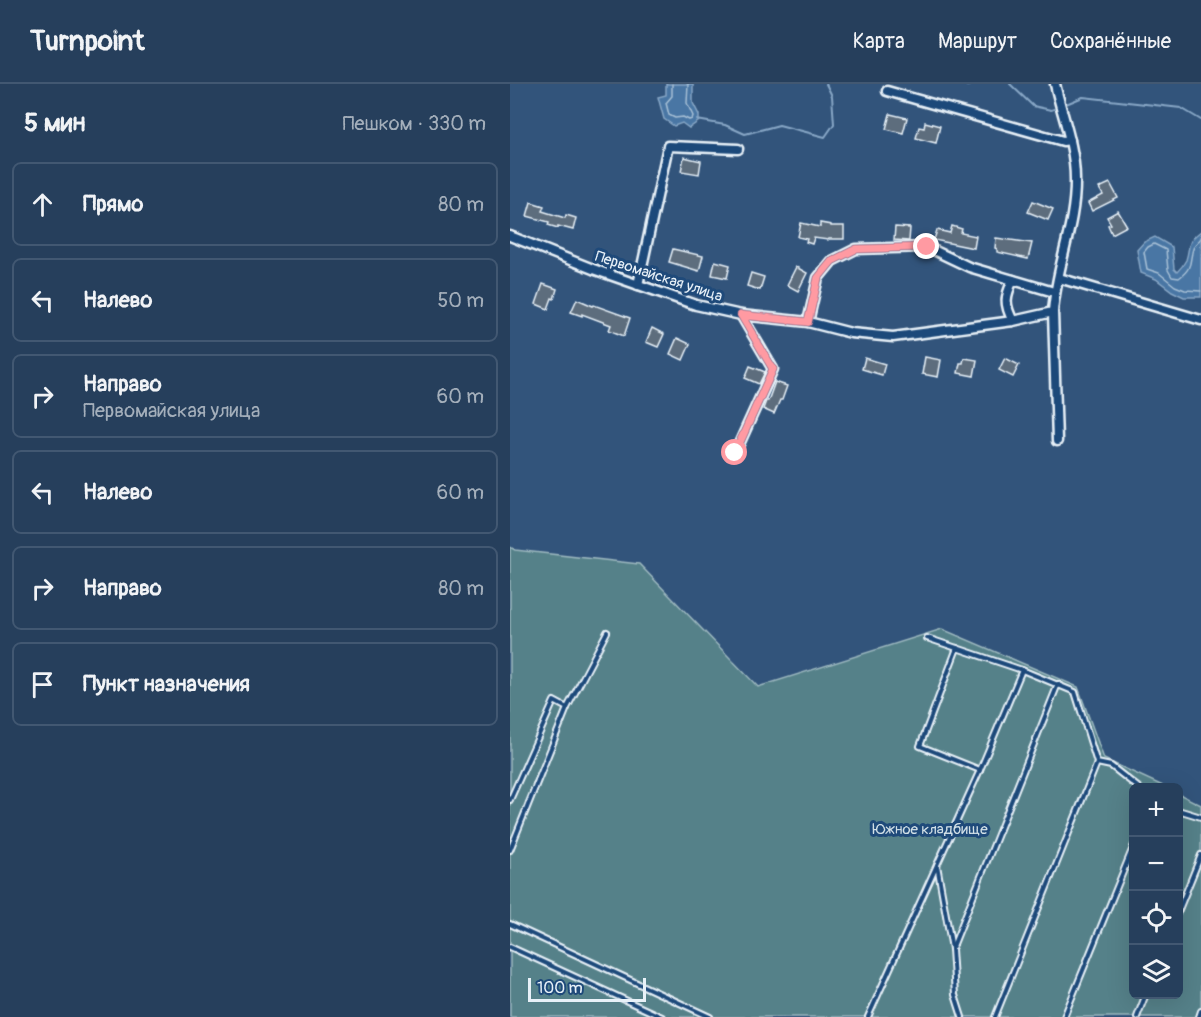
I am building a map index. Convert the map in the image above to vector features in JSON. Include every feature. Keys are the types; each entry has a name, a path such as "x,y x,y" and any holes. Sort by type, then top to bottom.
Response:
{"street":[{"path":"1055,84 1070,140 1076,178 1073,212 1054,292 1057,441"},
{"path":"887,91 1063,141 1070,140"},
{"path":"638,285 668,146 738,149"},
{"name":"Первомайская улица","path":"510,236 696,305 741,315 808,322 851,333 893,337 1013,321 1053,312"},
{"path":"808,322 818,278 832,261 856,249 927,247 969,267 1054,292"},
{"path":"1059,278 1201,320"},
{"path":"1013,280 1007,292 1006,302 1007,310 1013,321"},
{"path":"735,453 773,369 741,315"}],"lane":[{"path":"510,850 567,708 607,632"},
{"path":"927,638 1022,670 1075,692 1097,763 995,1017"},
{"path":"957,648 920,746 980,770"},
{"path":"868,1017 938,865 1022,670"},
{"path":"952,949 1058,684"},
{"path":"510,800 554,701 567,708"},
{"path":"1097,763 1111,766 1133,783"},
{"path":"1183,811 1201,817"},
{"path":"1183,902 1201,855"},
{"path":"1064,1017 1129,857"},
{"path":"938,865 952,949 955,996 962,1017"},
{"path":"510,924 710,1017"},
{"path":"510,947 662,1017"},
{"path":"1137,1017 1144,999"},
{"path":"1199,1017 1201,1011"}],"green space":[{"name":"Южное кладбище","path":"510,547 515,550 639,564 758,687 942,629 1078,687 1104,759 1156,783 1129,783 1129,999 1183,999 1183,796 1201,805 1201,1017 510,1017"}],"water":[{"path":"666,84 693,84 693,103 699,115 699,121 689,128 682,123 674,126 664,119 658,97 666,95"},
{"path":"1201,231 1201,297 1184,297 1156,279 1141,273 1137,250 1144,242 1155,237 1172,247 1174,269 1177,272 1186,260 1191,241"}],"building":[{"path":"890,114 907,118 903,133 886,129"},
{"path":"925,122 940,126 936,143 916,138 919,127 924,128"},
{"path":"684,157 701,161 699,174 681,171"},
{"path":"1110,183 1118,198 1092,211 1088,203 1103,195 1099,188"},
{"path":"1033,201 1053,209 1048,220 1028,212"},
{"path":"531,202 544,206 542,211 565,218 566,215 576,218 573,230 548,225 549,222 527,216"},
{"path":"1118,211 1127,226 1112,234 1108,225 1111,224 1107,217"},
{"path":"801,223 820,227 820,223 844,226 844,239 814,238 812,244 806,242 807,239 798,237"},
{"path":"952,226 962,229 961,233 976,236 974,248 934,240 937,230 950,233"},
{"path":"895,227 910,228 909,241 894,240"},
{"path":"996,238 1032,243 1028,259 997,252"},
{"path":"673,249 703,256 699,271 669,262"},
{"path":"715,261 730,265 727,278 712,275"},
{"path":"796,267 807,273 798,291 787,285"},
{"path":"751,273 764,277 760,290 747,286"},
{"path":"543,284 557,289 548,309 536,304"},
{"path":"577,299 630,318 624,336 609,330 611,325 571,312"},
{"path":"652,328 664,334 658,347 646,342"},
{"path":"677,338 690,344 683,360 670,354"},
{"path":"925,357 941,360 938,377 922,374"},
{"path":"865,358 885,364 882,375 862,369"},
{"path":"964,358 977,360 974,376 958,373 960,363 963,363"},
{"path":"1005,358 1019,365 1013,377 999,370"},
{"path":"750,366 765,372 759,384 745,378"},
{"path":"775,382 787,386 774,414 763,409"}],"waterway":[{"path":"697,120 725,125 745,134 779,125 825,137 834,124 832,96 826,84"},
{"path":"964,84 967,86 973,84"},
{"path":"1010,84 1033,106 1054,109"},
{"path":"1066,104 1083,97 1181,108 1201,120"}],"route":[{"path":"735,453 773,369 741,315 808,322 818,278 832,261 856,249 927,247"}]}
